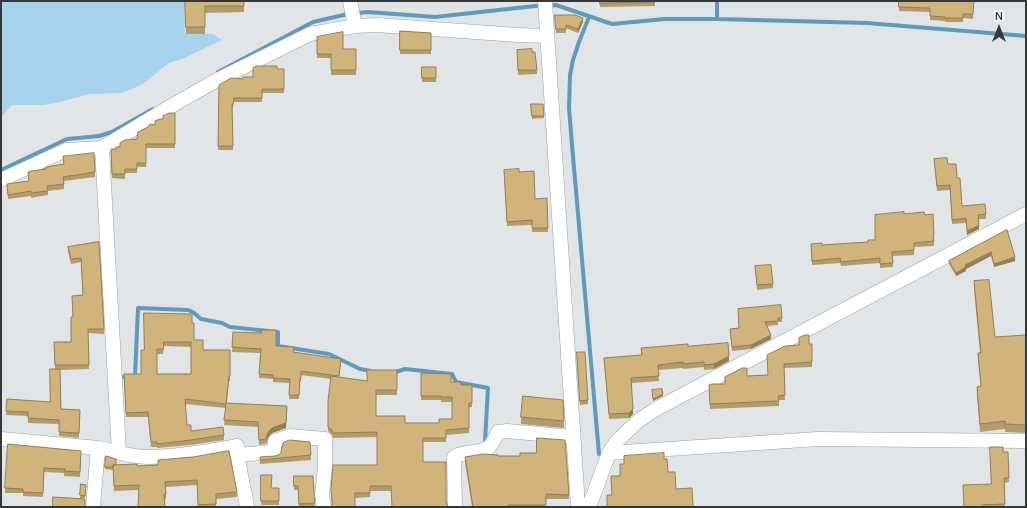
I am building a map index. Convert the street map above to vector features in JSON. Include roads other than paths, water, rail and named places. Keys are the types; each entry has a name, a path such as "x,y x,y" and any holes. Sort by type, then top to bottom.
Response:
{"street":[{"path":"545,7 578,507"},
{"path":"1,180 66,150 102,148 211,84 352,13 378,25 547,36"},
{"path":"102,148 119,452"},
{"path":"589,507 608,452 638,421 656,408 1026,214"},
{"path":"455,507 454,457 482,451 489,447 498,432 507,431 573,437"},
{"path":"237,455 274,452 275,441 289,436 325,440 325,467 322,495 324,507"},
{"path":"1,439 98,448 146,457 237,446 237,455 246,507"},
{"path":"608,452 818,439 1026,441"},
{"path":"93,507 98,448"}],"waterway":[{"path":"717,1 717,19"},
{"path":"218,72 313,22 348,14 368,12 435,17 556,5 612,24 665,19 867,23 1026,36"},
{"path":"589,17 573,60 570,75 569,108 599,454"},
{"path":"1,170 67,139 99,136 112,132 153,109"},
{"path":"123,377 135,376 138,308 188,310 193,312 201,319 222,323 230,327 278,332 278,346 329,354 360,369 371,371"},
{"path":"392,372 405,369 452,374 456,382 488,388 485,441"}]}
